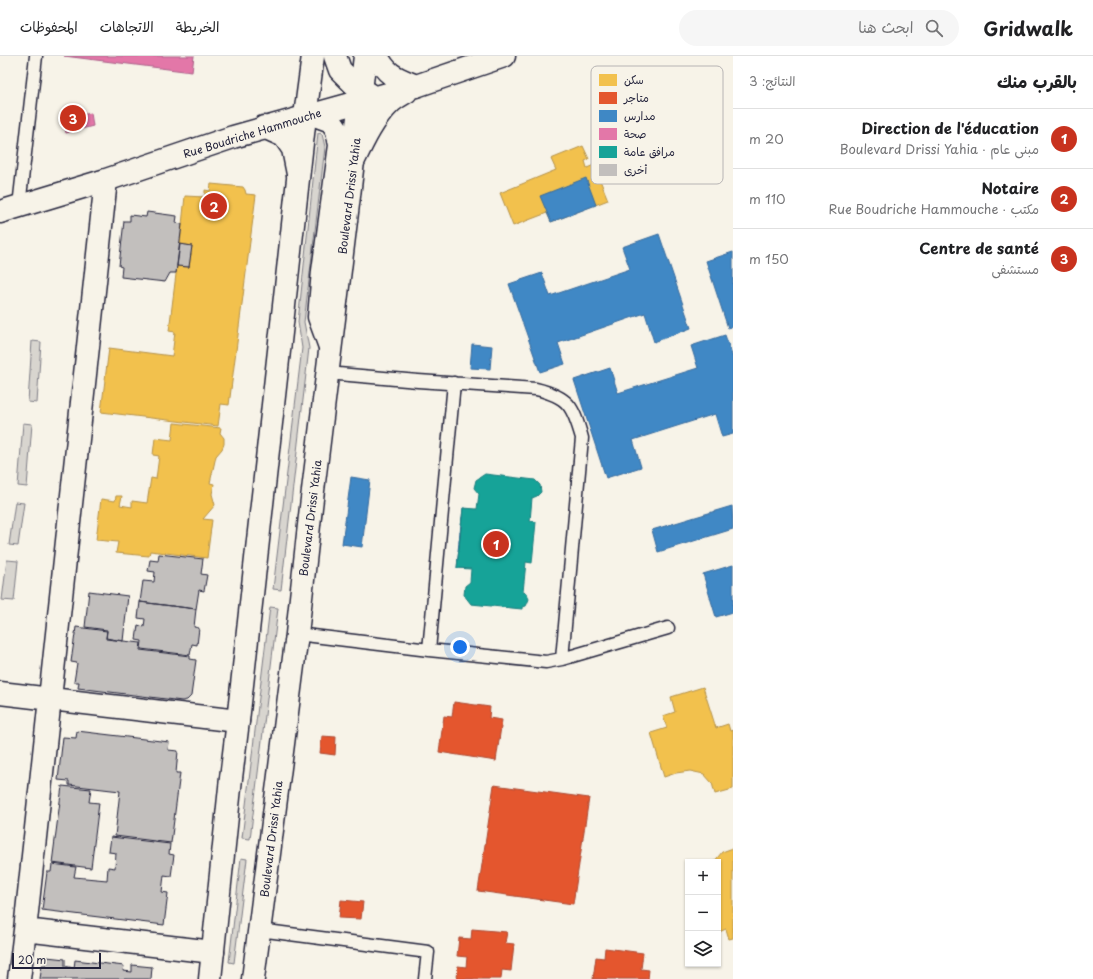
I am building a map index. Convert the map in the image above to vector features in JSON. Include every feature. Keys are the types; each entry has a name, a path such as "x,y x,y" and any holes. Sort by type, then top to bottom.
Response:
{"street":[{"path":"210,979 298,175 308,115 313,56"},
{"path":"335,56 340,70 365,95"},
{"name":"Boulevard Drissi Yahia","path":"253,979 297,634 353,163 365,95 365,56"},
{"path":"378,56 381,63 393,76 416,86"},
{"name":"Rue Boudriche Hammouche","path":"9,209 106,180 232,137 308,115 365,95 416,86 504,56"},
{"path":"264,127 289,111 300,99 310,79"},
{"path":"353,163 368,132 380,114 392,101 416,86"},
{"path":"308,115 331,121 337,130 340,145 323,271 319,317 330,347"},
{"path":"264,127 284,136 293,149 298,175"},
{"path":"19,979 106,180"},
{"path":"0,693 238,721"},
{"path":"25,930 213,952"}],"lane":[{"path":"9,209 36,56"},
{"path":"327,373 375,378 536,389 550,392 564,400 576,417 582,438 562,659"},
{"path":"428,650 454,383"},
{"path":"297,634 428,650 546,662 562,659 668,628"},
{"path":"259,930 428,952 425,979"}],"shaded area":[{"path":"318,133 322,134 325,147 304,322 309,348 281,590 273,589 302,348 298,322"},
{"path":"32,341 41,342 37,403 28,402"},
{"path":"23,423 32,424 27,487 18,486"},
{"path":"15,502 24,503 18,546 9,545"},
{"path":"7,560 18,561 14,601 2,600"},
{"path":"270,607 278,608 250,839 242,838"},
{"path":"241,858 247,859 234,963 229,962"}],"building: سكن":[{"path":"583,146 589,159 585,161 587,168 591,166 591,184 602,184 608,200 551,222 547,213 513,226 500,193 556,170 551,159"},
{"path":"211,184 243,187 246,194 256,195 229,405 221,404 218,426 101,412 109,348 172,356 175,332 169,331 177,266 189,267 192,246 180,244 185,196 205,197 205,190 210,191"},
{"path":"174,423 221,428 220,433 224,438 222,449 216,456 210,483 214,484 212,494 215,505 203,519 212,520 207,558 150,551 149,556 116,553 118,542 96,540 101,499 115,501 116,496 122,496 120,505 132,507 132,501 147,503 151,478 156,479 159,456 153,455 155,438 172,440"},
{"path":"703,687 716,728 728,724 730,731 733,730 733,789 715,794 712,783 704,774 690,771 664,777 651,733 667,728 663,716 675,712 671,697"},
{"path":"733,848 733,938 729,939 726,929 721,931 721,859 716,859 722,852"}],"building: متاجر":[{"path":"454,702 490,707 489,718 502,720 496,761 439,752 444,716 452,717"},
{"path":"322,736 336,737 335,755 320,753"},
{"path":"494,785 589,798 573,904 478,891"},
{"path":"341,900 363,902 361,919 339,918"},
{"path":"472,929 507,932 505,943 514,944 511,971 502,970 501,979 457,979 458,966 466,967 467,957 457,956 459,938 471,939"},
{"path":"605,948 643,953 641,969 649,970 648,979 593,979 596,957 604,958"}],"building: مدارس":[{"path":"586,178 596,205 551,222 540,196"},
{"path":"659,234 691,328 654,342 645,313 558,343 565,364 540,372 509,284 542,273 550,296 630,269 622,247"},
{"path":"733,252 733,326 728,328 706,261"},
{"path":"725,335 733,358 733,434 722,437 715,414 633,440 641,467 606,478 574,380 610,368 618,393 698,368 691,346"},
{"path":"472,344 492,346 490,369 470,368"},
{"path":"351,477 370,480 362,547 342,544"},
{"path":"732,506 733,529 658,552 652,530"},
{"path":"463,508 470,509 465,568 457,568"},
{"path":"462,517 470,517 465,560 458,560"},
{"path":"461,525 469,526 466,551 458,551"},
{"path":"460,532 468,533 467,544 459,543"},
{"path":"733,565 733,612 716,617 703,574"}],"building: صحة":[{"path":"64,56 194,56 192,72"},
{"path":"91,113 93,126 66,133 63,119"}],"building: مرافق عامة":[{"path":"485,474 535,480 540,485 541,492 532,498 530,521 536,522 532,563 526,562 523,592 526,593 529,599 526,606 522,607 522,609 471,604 464,595 465,586 470,582 471,569 457,568 463,508 477,509 479,494 474,488 476,480"}],"building: أخرى":[{"path":"147,212 177,216 176,223 182,224 176,273 170,273 165,282 121,277 122,267 119,266 124,221 130,221 130,215 146,217"},
{"path":"180,244 192,246 189,267 177,266"},
{"path":"159,554 203,559 201,574 207,575 204,591 199,590 196,609 140,602 143,581 154,582 155,572 148,571 150,560 158,561"},
{"path":"89,591 128,596 123,641 106,638 107,630 85,627"},
{"path":"140,602 196,609 194,627 199,628 197,645 192,644 190,655 141,649 142,641 136,640 138,625 144,627 145,619 138,618"},
{"path":"76,627 107,631 106,639 141,643 140,650 190,656 190,659 196,660 191,696 187,700 182,701 78,688 79,682 74,682 77,663 71,662"},
{"path":"77,731 169,742 168,750 178,751 176,773 180,773 171,843 115,836 120,791 69,785 69,781 58,780 63,737 76,738"},
{"path":"62,786 91,789 89,802 99,803 91,868 52,863"},
{"path":"111,837 170,844 169,854 174,855 171,876 164,875 162,892 168,893 164,925 42,910 47,872 51,872 52,864 76,867 74,877 107,880 108,867 115,868 116,853 109,852"},
{"path":"47,957 65,959 65,966 74,968 75,960 124,966 123,971 132,972 132,965 152,967 151,979 40,979 42,965 46,965"}],"place":[{"name":"Centre de santé","path":"73,118"},
{"name":"Notaire","path":"214,206"},
{"name":"Direction de l'éducation","path":"496,544"}]}
